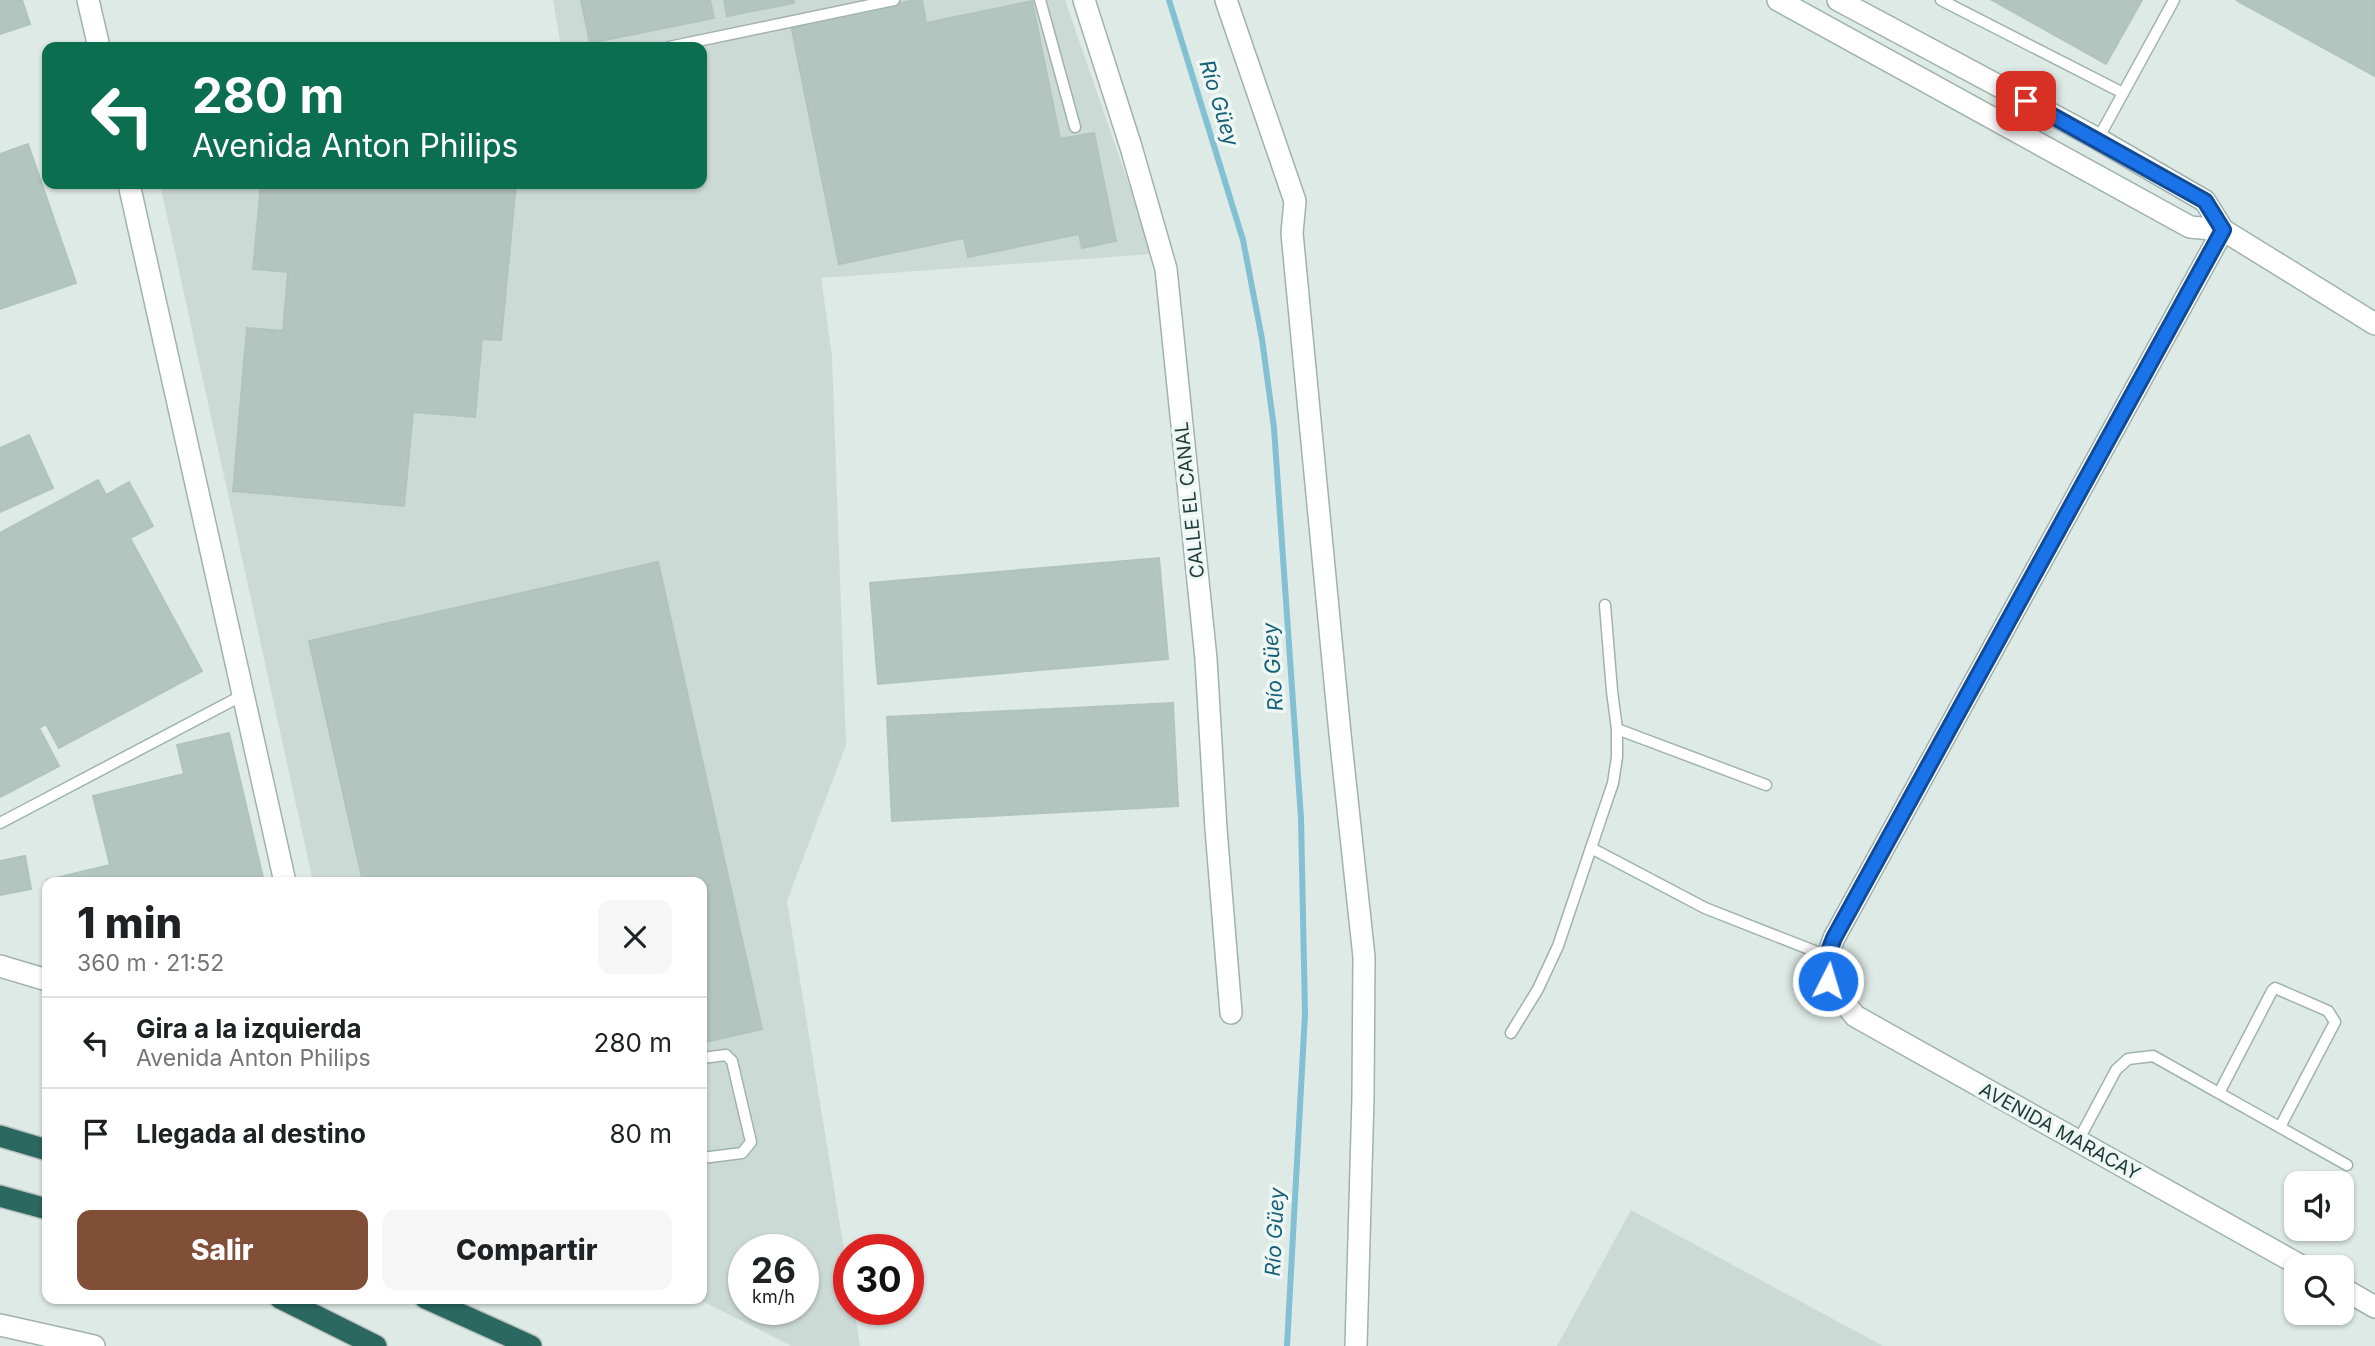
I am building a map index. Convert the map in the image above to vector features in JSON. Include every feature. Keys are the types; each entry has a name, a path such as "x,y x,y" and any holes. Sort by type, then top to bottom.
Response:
{"highway":[{"path":"0,1136 42,1149"},
{"path":"0,1196 42,1208"},
{"path":"292,1304 376,1346"},
{"path":"438,1304 531,1346"}],"street":[{"path":"88,0 98,42"},
{"name":"CALLE EL CANAL","path":"1084,0 1166,269 1206,659 1231,1013"},
{"path":"1226,0 1294,201 1292,233 1364,957 1356,1346"},
{"path":"1778,0 2190,227 2223,230"},
{"path":"1838,0 1867,11 2205,201 2223,230 2375,324"},
{"path":"130,189 284,877"},
{"path":"1827,956 1834,938 2223,230"},
{"name":"AVENIDA MARACAY","path":"1827,956 1828,981 1856,1016 2284,1256"},
{"path":"0,966 42,979"},
{"path":"2354,1296 2375,1307"},
{"path":"0,1325 94,1346"}],"lane":[{"path":"693,42 894,0"},
{"path":"1040,0 1075,127"},
{"path":"1941,0 2123,93"},
{"path":"2098,139 2174,0"},
{"path":"1511,1033 1538,989 1558,946 1613,783 1618,729 1605,605"},
{"path":"0,823 243,695"},
{"path":"1618,729 1766,785"},
{"path":"1591,848 1705,908 1827,956"},
{"path":"2218,1093 2275,988 2328,1011 2335,1022 2280,1127"},
{"path":"707,1057 726,1055 733,1061 751,1142 742,1153 707,1157"},
{"path":"2078,1141 2116,1070 2128,1059 2153,1056 2347,1166"}],"shaded area":[{"path":"553,0 1065,0 1153,254 821,278 832,356 846,745 787,901 841,1234 833,1234 833,1325 857,1325 860,1346 791,1346 749,1325 819,1325 819,1234 728,1234 728,1314 707,1304 707,877 312,877 161,189 707,189 707,42 560,42"},
{"path":"1631,1210 1883,1346 1557,1346"}],"building":[{"path":"0,0 22,0 30,24 0,34"},
{"path":"581,0 710,0 714,18 590,42"},
{"path":"724,0 793,0 794,3 727,16"},
{"path":"922,0 926,23 1032,1 1060,139 1094,133 1116,241 1082,248 1079,234 968,257 964,238 839,264 791,25"},
{"path":"1992,0 2142,0 2106,64"},
{"path":"2236,0 2375,0 2375,76"},
{"path":"28,144 76,283 0,309 0,154"},
{"path":"261,189 516,189 501,340 482,339 475,417 413,412 404,506 233,491 247,328 283,331 288,272 253,269"},
{"path":"29,435 53,488 0,512 0,448"},
{"path":"98,480 106,495 129,482 153,526 130,538 202,671 59,748 46,724 39,728 59,766 0,797 0,533"},
{"path":"1159,558 1168,659 878,684 870,583"},
{"path":"658,562 762,1029 707,1042 707,877 362,877 309,641"},
{"path":"1173,703 1178,806 892,821 887,717"},
{"path":"229,733 263,877 60,877 110,865 93,796 184,774 177,745"},
{"path":"25,856 31,889 0,895 0,861"}],"waterway":[{"name":"Río Güey","path":"1169,0 1243,240 1262,339 1274,428 1301,818 1305,1014 1287,1346"}],"route":[{"path":"1828,981 1827,956 1834,938 2223,230 2205,201 2026,101"}]}
